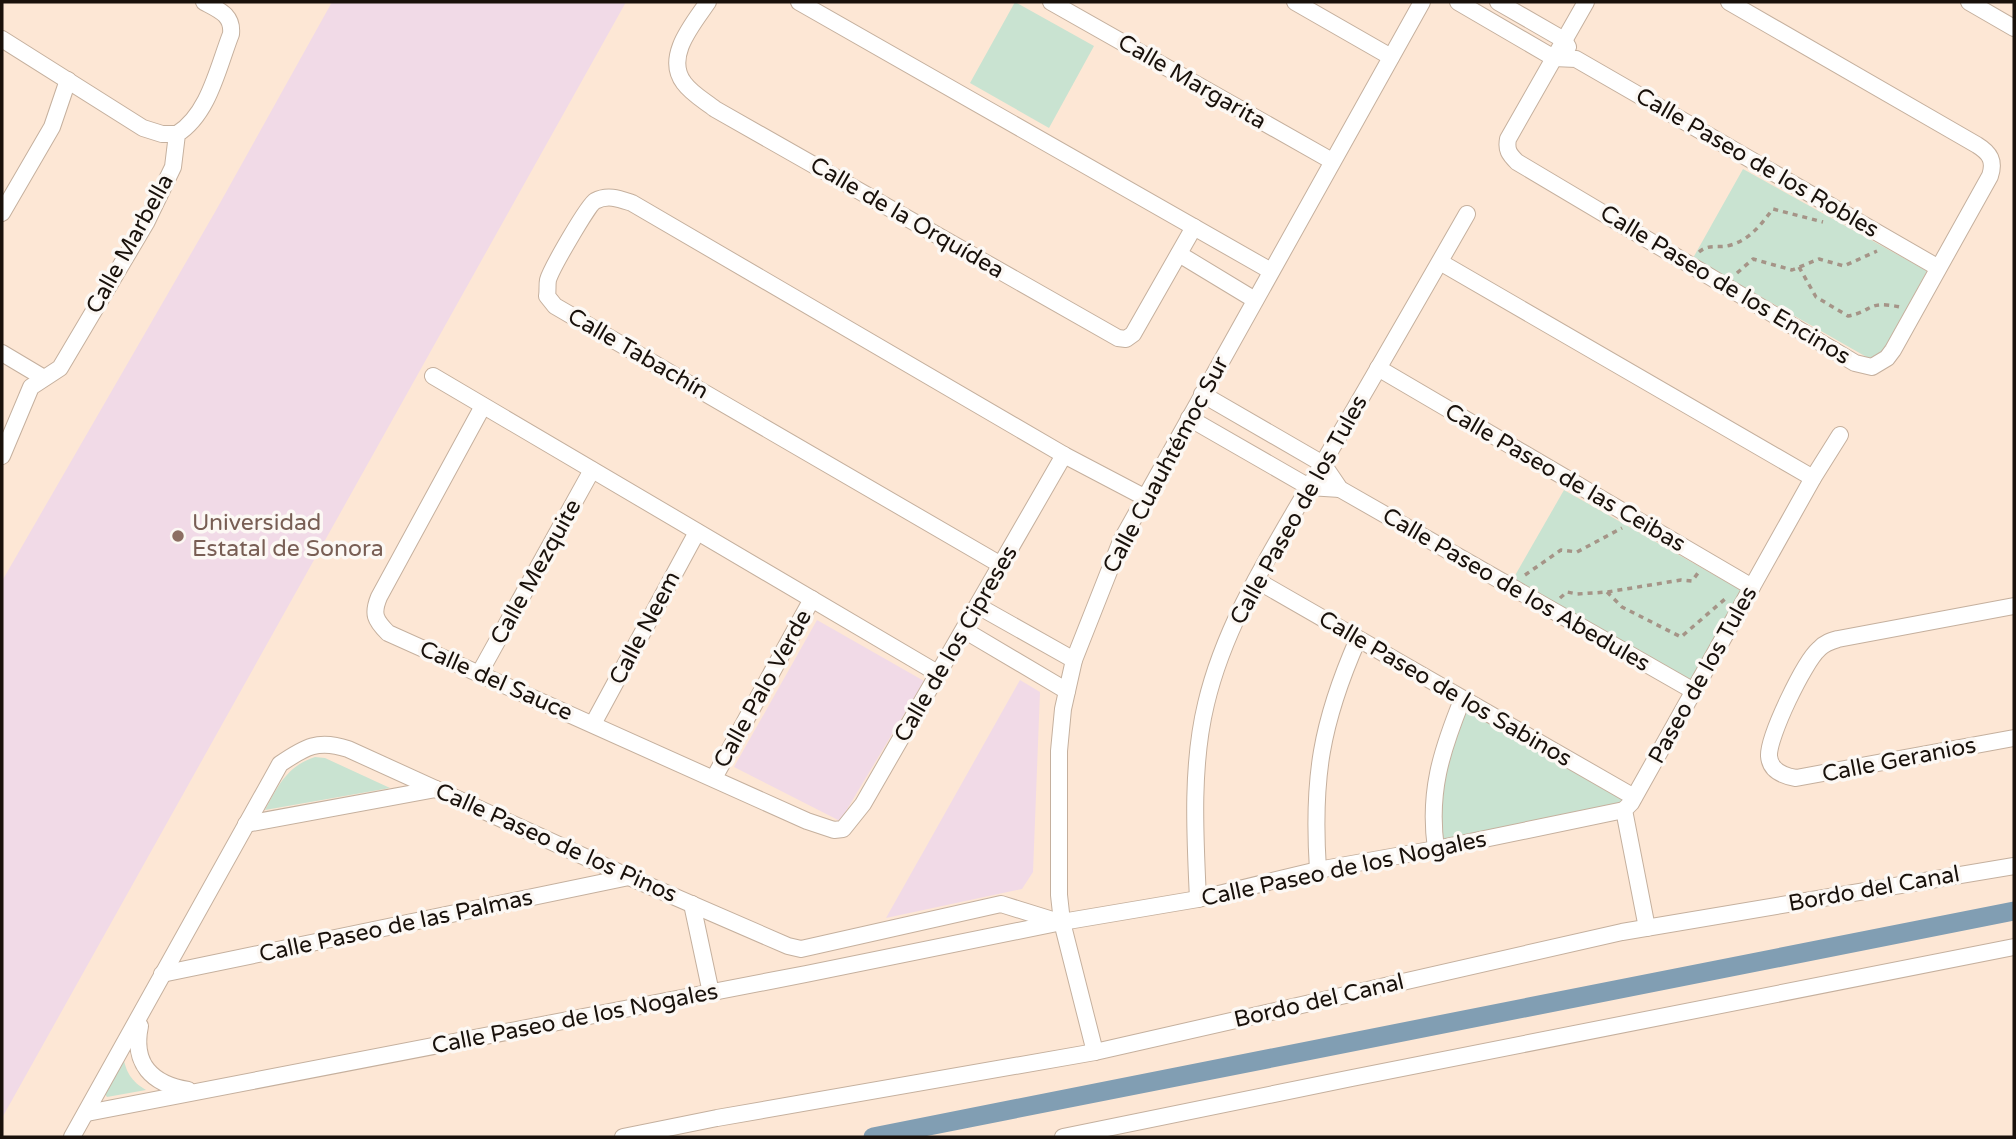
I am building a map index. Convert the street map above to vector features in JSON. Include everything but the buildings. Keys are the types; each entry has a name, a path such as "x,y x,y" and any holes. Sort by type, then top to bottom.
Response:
{"street":[{"path":"2,39 143,128 162,134 177,134 188,127 201,110 231,34 230,19 204,2"},
{"name":"Calle de la Orquídea","path":"708,2 687,33 678,55 677,69 684,83 696,95 1118,338 1126,339 1133,334 1194,227"},
{"path":"799,2 1271,271"},
{"name":"Calle Margarita","path":"1051,2 1332,162"},
{"path":"1294,2 1391,57"},
{"name":"Calle Cuauhtémoc Sur","path":"1095,1052 1062,922 1059,895 1059,751 1063,709 1074,660 1121,541 1144,497 1422,2"},
{"name":"Calle Paseo de los Robles","path":"1458,2 1554,58 1576,59 1937,267"},
{"name":"Calle Paseo de los Robles","path":"1498,2 1564,40 1576,59"},
{"name":"Calle Paseo de los Encinos","path":"1586,2 1508,139 1506,147 1509,154 1517,162 1855,363 1872,367 1887,358 1915,311 1937,267 1990,176 1992,158 1987,151 1729,2"},
{"path":"1969,2 2014,28"},
{"path":"2,213 52,127 68,80"},
{"name":"Calle Marbella","path":"2,456 31,387 61,368 146,223 173,167 177,134"},
{"name":"Calle Tabachín","path":"1000,565 555,306 547,296 548,280 555,264 593,202 604,197 632,203 1064,455"},
{"name":"Calle Paseo de los Tules","path":"1198,899 1196,799 1199,749 1205,705 1222,655 1256,580 1467,215"},
{"path":"1179,254 1255,299"},
{"path":"1440,261 1813,478"},
{"path":"2,353 44,378"},
{"name":"Calle Paseo de las Ceibas","path":"1378,368 1745,582"},
{"path":"433,376 939,674"},
{"name":"Calle Paseo de los Abedules","path":"1202,394 1323,464 1340,489 1692,690"},
{"name":"Calle del Sauce","path":"483,406 374,609 374,618 388,633 822,827 834,831 843,829"},
{"name":"Calle Paseo de los Abedules","path":"1189,418 1309,487 1340,489"},
{"name":"Paseo de los Tules","path":"1629,804 1692,690 1745,582 1840,435"},
{"path":"1064,455 1144,497"},
{"name":"Calle de los Cipreses","path":"843,829 863,804 1064,455"},
{"name":"Calle Mezquite","path":"480,674 592,470"},
{"name":"Calle Neem","path":"593,724 697,532"},
{"name":"Calle Paseo de los Sabinos","path":"1256,580 1462,700 1629,804"},
{"name":"Calle Palo Verde","path":"714,778 812,599"},
{"path":"978,606 1074,660"},
{"name":"Calle Geranios","path":"2014,606 1838,639 1818,649 1795,687 1771,742 1769,758 1774,769 1783,776 1796,778 2014,738"},
{"path":"964,631 1067,691"},
{"path":"1318,870 1315,801 1321,749 1333,705 1358,639"},
{"path":"1436,849 1433,804 1435,784 1439,762 1462,700"},
{"name":"Calle Paseo de los Pinos","path":"246,824 280,764 310,746 323,743 348,749 629,877 801,949"},
{"path":"72,1137 246,824 436,789"},
{"path":"1629,804 1647,928"},
{"name":"Calle Paseo de los Nogales","path":"87,1113 711,993 1062,922 1198,899 1318,870 1436,849 1629,804"},
{"name":"Bordo del Canal","path":"623,1137 1095,1052 1647,928 2014,866"},
{"name":"Calle Paseo de las Palmas","path":"162,974 629,877"},
{"path":"692,904 711,993"},
{"name":"Calle Paseo de los Nogales","path":"801,949 1001,904 1062,922"},
{"path":"1063,1137 2014,947"},
{"path":"801,949 806,974"},
{"path":"142,1014 137,1044 144,1065 168,1086 198,1091"}],"path":[{"path":"1687,262 1706,246 1729,246 1744,240 1760,227 1773,209 1833,223 1849,214"},
{"path":"1728,286 1744,265 1753,259 1792,270 1819,259 1844,266 1865,255 1897,244"},
{"path":"1799,267 1816,297 1848,317 1857,315 1872,305 1881,304 1915,311"},
{"path":"1508,586 1561,550 1577,552 1639,520"},
{"path":"1548,609 1567,592 1607,592 1681,580 1692,582 1706,559"},
{"path":"1607,592 1622,607 1682,637 1745,582"}],"shaded area":[{"name":"Universidad Estatal de Sonora","path":"332,2 626,2 2,1118 2,581 215,212"},
{"path":"817,620 924,681 840,821 734,767"},
{"path":"1020,680 1040,692 1033,872 1022,889 886,918"}],"green space":[{"path":"1015,2 1094,46 1049,128 970,83"},
{"path":"1743,169 1927,271 1877,363 1693,258"},
{"path":"1564,490 1748,594 1695,683 1513,579"},
{"path":"1469,703 1634,800 1439,854 1443,765"},
{"path":"315,757 325,758 390,788 265,810 290,771"},
{"path":"123,1056 130,1076 146,1090 107,1097 105,1094"}],"waterway":[{"path":"873,1137 2014,911"}],"place":[{"name":"Universidad Estatal de Sonora","path":"178,536"}]}
